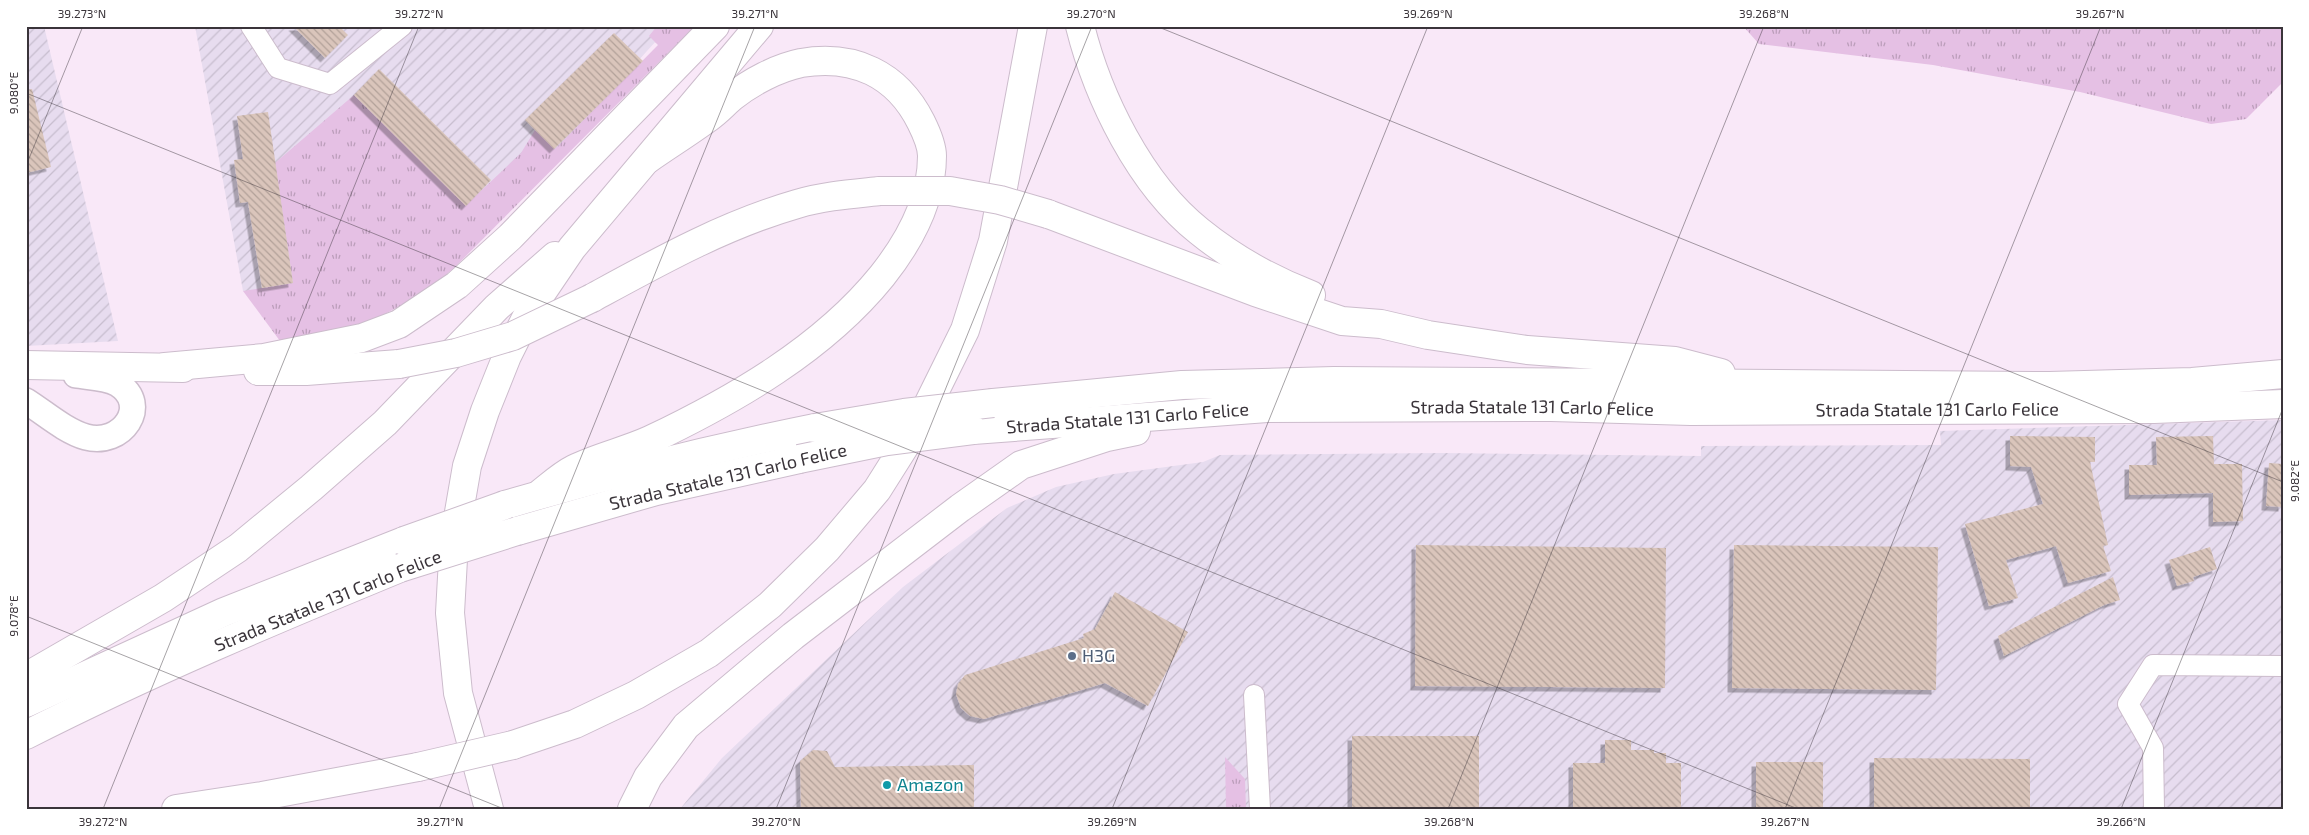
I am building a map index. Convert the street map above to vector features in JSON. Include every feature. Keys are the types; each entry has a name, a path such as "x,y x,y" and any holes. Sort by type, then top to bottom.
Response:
{"highway":[{"path":"165,367 264,358 362,338 399,324 457,285 510,237 715,26"},
{"path":"742,49 758,26"},
{"path":"489,809 458,693 450,613 454,541 457,522 467,466 485,410 507,356 530,310 572,248 742,49 765,26"},
{"path":"176,809 262,796 418,767 514,745 574,724 636,695 709,652 777,598 827,550 877,490 918,425 965,330 993,241 1033,26"},
{"path":"1080,26 1093,73 1117,127 1150,178 1192,225 1256,269 1296,290 1381,324 1428,335 1527,350 1675,361 1761,383"},
{"path":"541,493 573,469 633,448 680,425 770,372 842,320 882,276 911,235 922,206 933,155 928,135 916,112 884,77 866,67 826,60 798,64 764,77 733,96 710,117 648,159"},
{"path":"26,365 306,371 399,364 456,353 512,336 592,298 723,230 797,204 839,195 880,191 950,191 1000,200 1048,214 1255,292 1342,321 1381,324"},
{"path":"26,677 163,598 238,548 311,488 385,423 497,307 597,219"},
{"name":"Strada Statale 131 Carlo Felice","path":"26,703 224,612 404,541 541,493 725,446 904,413 1182,385 1334,381 2058,385 2192,382 2283,374"},
{"name":"Strada Statale 131 Carlo Felice","path":"26,735 86,704 242,634 400,568 517,531 656,491 799,458 888,441 973,430 1266,408 1550,408 1691,411 2154,409 2283,404"},
{"path":"632,809 648,777 686,726 793,636 960,508 1021,465 1107,437 1141,430 1366,423 1582,425 1691,411"}],"main road":[{"path":"26,365 109,380 117,384 130,398 131,416 122,431 105,438 94,438 76,433 26,401"}],"street":[{"path":"251,26 278,68 330,84 402,26"},
{"path":"2154,809 2153,748 2128,704 2153,665 2283,666"},
{"path":"1254,696 1260,809"}],"shaded area":[{"path":"26,26 44,26 118,341 26,346"},
{"path":"195,26 670,26 423,294 243,291"},
{"path":"2283,420 2283,809 680,809 722,758 903,587 1007,508 1056,487 1114,474 1203,462 1220,455 1441,453 1701,456 1701,446 1941,445 1940,431"}],"green space":[{"path":"657,26 695,26 454,268 423,294 360,327 280,341 243,291 293,283 275,163 354,95 466,205 521,153 535,130 555,149 658,45 649,36"},
{"path":"1743,26 2283,26 2283,82 2246,119 2211,124 2080,92 1933,65 1759,44"},
{"path":"1225,757 1245,779 1246,809 1226,809"}],"building":[{"path":"293,26 339,26 348,35 325,58"},
{"path":"614,33 643,61 554,149 525,120"},
{"path":"379,69 491,180 466,206 354,95"},
{"path":"32,89 51,167 26,173 26,90"},
{"path":"268,112 293,283 262,288 248,202 240,203 234,160 243,159 237,116"},
{"path":"2010,436 2095,437 2095,462 2090,462 2108,545 2103,546 2111,571 2068,583 2056,546 2006,560 2018,598 1989,606 1965,524 2043,504 2031,467 2010,466"},
{"path":"2213,436 2214,464 2242,464 2243,521 2213,522 2213,493 2129,495 2129,465 2157,465 2156,437"},
{"path":"2269,463 2283,464 2283,507 2266,506"},
{"path":"1416,545 1666,548 1665,688 1415,686"},
{"path":"1734,545 1938,547 1936,690 1732,688"},
{"path":"2210,547 2217,569 2193,577 2194,581 2177,586 2169,560"},
{"path":"2113,577 2120,600 2104,605 2004,656 1998,636"},
{"path":"1115,592 1188,632 1148,706 1105,683 984,719 970,716 961,708 956,694 958,684 965,675 1084,638 1083,634 1095,629"},
{"path":"1352,736 1479,736 1479,809 1352,809"},
{"path":"1605,740 1631,740 1631,750 1654,750 1654,753 1666,753 1666,763 1681,763 1681,809 1573,809 1573,763 1605,763"},
{"name":"Amazon","path":"813,750 827,751 835,767 974,765 974,809 801,809 800,761"},
{"path":"1874,758 2030,759 2030,809 1874,809"},
{"path":"1756,762 1823,762 1823,809 1756,809"}],"place":[{"name":"H3G","path":"1072,656"},
{"name":"Amazon","path":"887,785"}]}
